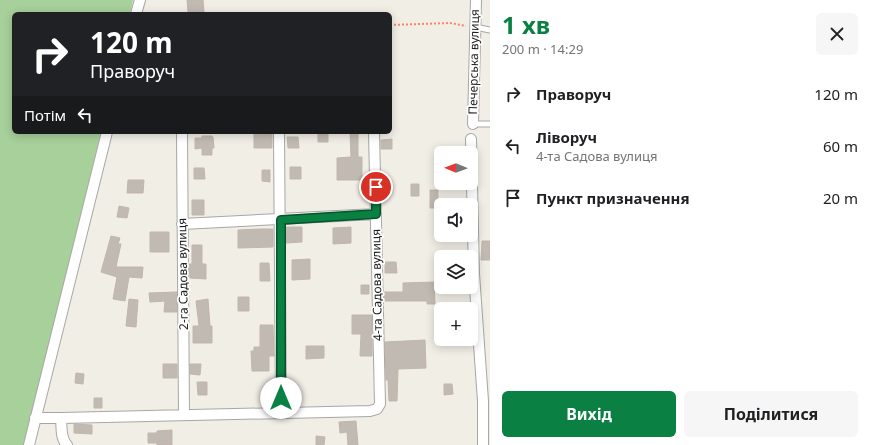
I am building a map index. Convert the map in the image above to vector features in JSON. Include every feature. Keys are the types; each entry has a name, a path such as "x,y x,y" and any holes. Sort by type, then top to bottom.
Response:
{"street":[{"path":"137,12 140,0"},
{"name":"Печерська вулиця","path":"473,124 476,0"},
{"path":"29,445 106,134"},
{"name":"2-га Садова вулиця","path":"182,134 184,415"},
{"path":"35,418 281,413 281,220 279,134"},
{"name":"4-та Садова вулиця","path":"281,413 374,410 379,407 374,134"},
{"path":"471,139 474,274 483,401 483,445"},
{"path":"182,224 376,214"},
{"path":"61,418 62,436 64,443 67,445"}],"lane":[{"path":"475,27 490,30"},
{"path":"473,124 490,124"}],"path":[{"path":"392,25 450,23 475,27"}],"green space":[{"path":"0,0 133,0 130,12 12,12 12,134 101,134 24,445 0,445"}],"building":[{"path":"187,0 203,0 204,12 188,12"},
{"path":"254,134 272,134 272,148 254,148"},
{"path":"318,134 328,134 328,142 318,142"},
{"path":"350,134 358,134 358,157 362,157 362,180 337,180 337,158 351,157"},
{"path":"202,136 213,137 214,148 212,148 212,155 202,155 202,148 195,149 195,138 202,138"},
{"path":"287,137 298,137 299,148 288,148"},
{"path":"392,139 392,149 381,149 381,140"},
{"path":"290,167 301,167 301,179 290,179"},
{"path":"194,168 204,168 205,179 194,179"},
{"path":"262,170 270,170 270,182 262,181"},
{"path":"128,180 144,180 143,193 127,193"},
{"path":"411,184 419,184 419,196 411,196"},
{"path":"430,190 438,190 438,198 434,198 434,208 430,208"},
{"path":"192,200 204,200 204,215 192,215"},
{"path":"119,206 129,208 127,218 117,217"},
{"path":"286,227 302,227 302,242 286,243"},
{"path":"351,227 351,243 333,244 333,228"},
{"path":"273,229 273,247 238,248 238,230"},
{"path":"150,232 169,232 169,252 150,252"},
{"path":"111,236 120,238 118,244 121,244 116,267 143,267 142,278 129,277 125,301 113,299 117,277 101,272"},
{"path":"482,241 490,241 490,260 481,260"},
{"path":"192,245 202,245 202,264 206,264 206,279 190,278 189,264 192,264"},
{"path":"310,259 310,279 292,280 292,260"},
{"path":"385,262 396,262 397,273 385,273"},
{"path":"260,263 269,263 270,281 260,281"},
{"path":"434,282 434,304 427,304 427,301 384,301 384,292 403,292 403,283"},
{"path":"361,285 369,285 369,294 361,294"},
{"path":"177,292 177,312 164,312 165,301 150,302 149,293"},
{"path":"238,297 249,297 249,311 238,311"},
{"path":"129,299 138,300 136,327 126,326"},
{"path":"208,299 210,326 212,326 212,343 193,343 193,326 199,326 196,301"},
{"path":"352,315 372,315 372,356 360,356 361,334 352,334"},
{"path":"260,325 273,325 274,356 269,356 269,371 252,371 251,351 254,351 254,347 260,347"},
{"path":"425,340 426,368 398,369 397,401 389,401 388,380 386,380 385,342"},
{"path":"306,346 324,346 324,358 306,359"},
{"path":"163,364 177,364 177,378 163,378"},
{"path":"190,364 201,364 200,375 190,374"},
{"path":"76,373 84,374 83,384 75,383"},
{"path":"197,382 207,382 207,395 198,395"},
{"path":"444,384 452,384 453,394 444,395"},
{"path":"94,398 102,398 102,408 94,408"},
{"path":"356,421 358,445 348,445 347,432 340,433 339,422"},
{"path":"74,424 92,425 92,434 74,433"},
{"path":"172,430 172,445 157,445 157,443 148,443 148,433"},
{"path":"316,436 325,437 324,445 316,445"}],"route":[{"path":"281,398 281,220 376,214 376,187"}]}
